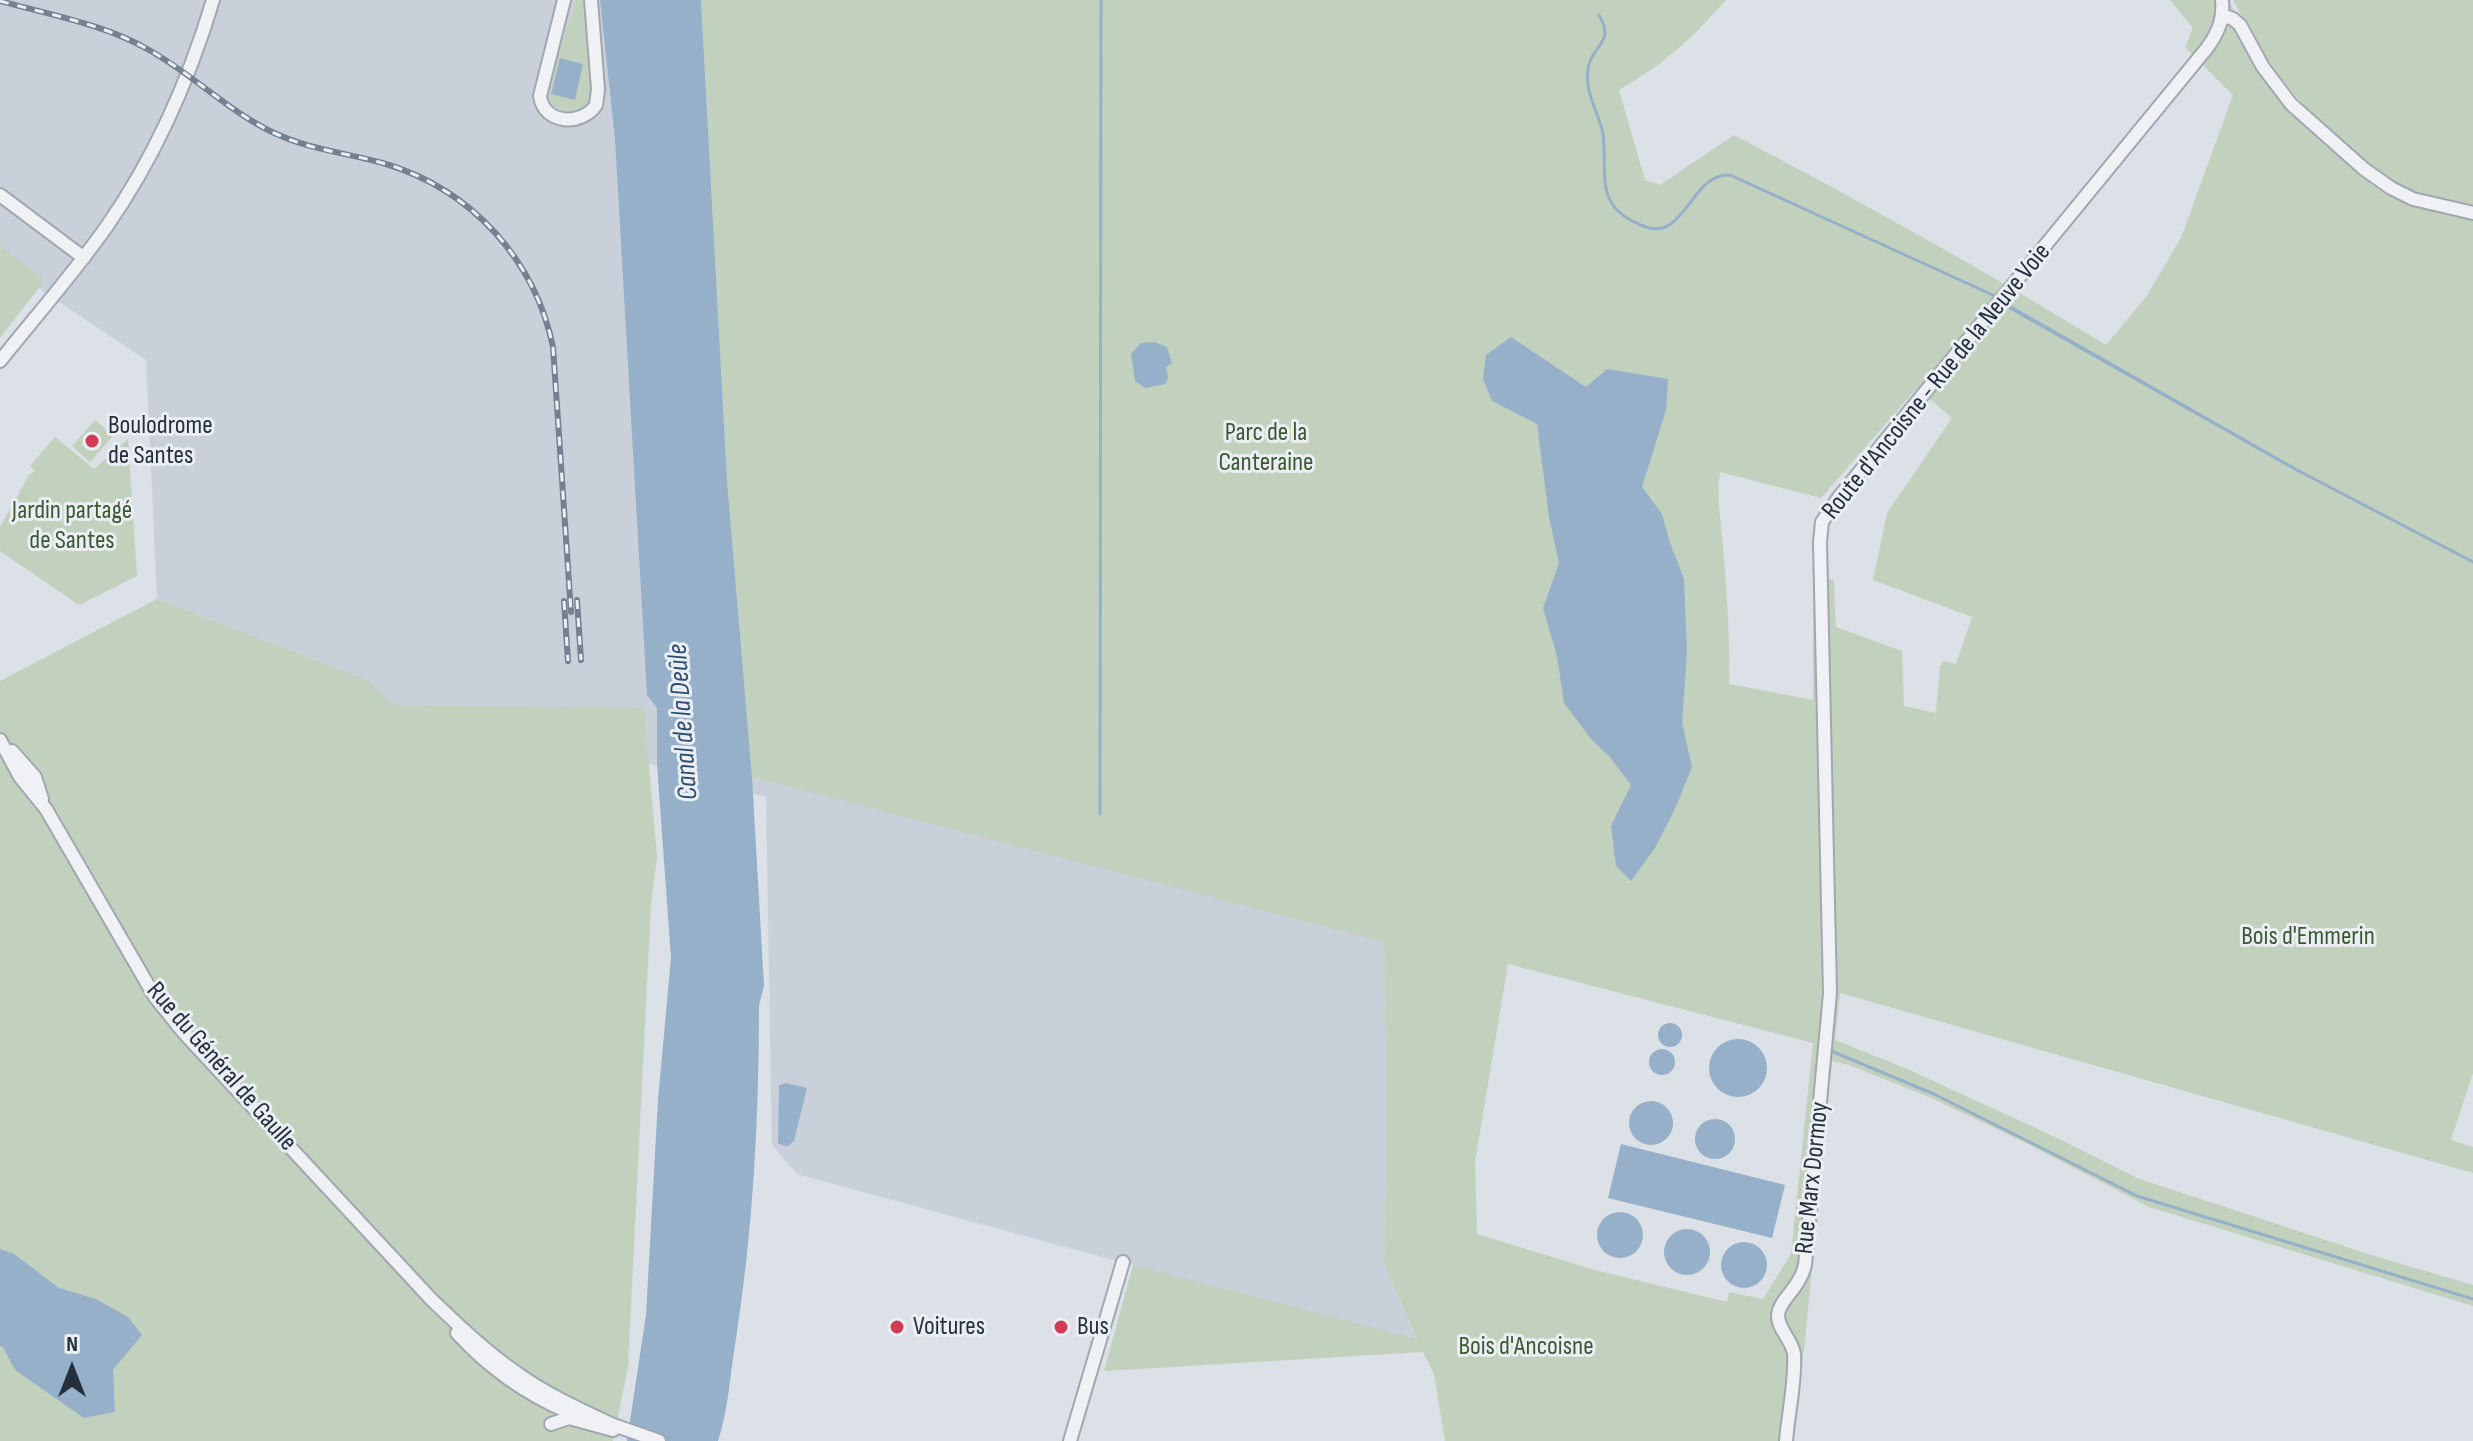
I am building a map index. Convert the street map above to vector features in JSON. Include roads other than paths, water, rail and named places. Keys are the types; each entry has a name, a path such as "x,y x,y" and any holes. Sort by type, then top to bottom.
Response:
{"street":[{"path":"0,361 84,258 126,196 157,142 188,76 213,0"},
{"path":"564,0 540,96 544,110 566,119 583,117 596,105 598,89 591,0"},
{"path":"2222,0 2222,15 2240,25 2263,67 2291,104 2364,169 2413,199 2473,213"},
{"name":"Route d'Ancoisne - Rue de la Neuve Voie","path":"1825,1047 1830,982 1822,522 1839,497 2207,48 2219,28 2222,15"},
{"path":"0,195 84,258"},
{"name":"Rue du Général de Gaulle","path":"0,740 20,777 46,809 161,1005 431,1299 464,1340 502,1375 550,1404 610,1426"},
{"name":"Rue Marx Dormoy","path":"1786,1441 1794,1353 1780,1326 1778,1311 1799,1284 1805,1265 1825,1047"},
{"path":"1070,1441 1123,1262"},
{"path":"551,1424 569,1418 610,1426 659,1441"},
{"path":"610,1426 642,1441"}],"water":[{"name":"Canal de la Deûle","path":"600,0 701,0 727,480 752,777 764,986 759,1005 751,1218 728,1393 718,1441 627,1441 646,1315 658,1100 671,958 657,764 657,708 647,695 615,139"},
{"path":"560,58 583,64 575,100 551,94"},
{"path":"2005,302 2300,470 2299,473 2007,308 2001,308"},
{"path":"1511,337 1586,387 1607,369 1668,379 1666,410 1642,487 1662,514 1684,579 1687,653 1682,723 1692,767 1655,848 1631,881 1616,866 1611,826 1631,785 1564,703 1557,656 1543,608 1559,563 1549,517 1537,424 1492,401 1483,379 1486,355"},
{"path":"1154,342 1167,347 1172,363 1166,367 1168,378 1165,384 1145,388 1135,381 1131,354 1141,343"},
{"path":"1670,1023 1679,1026 1682,1035 1679,1044 1670,1047 1661,1044 1658,1035 1661,1026"},
{"path":"1738,1039 1759,1047 1767,1068 1759,1089 1738,1097 1717,1089 1709,1068 1717,1047"},
{"path":"1662,1049 1671,1053 1675,1062 1671,1071 1662,1075 1653,1071 1649,1062 1653,1053"},
{"path":"785,1083 807,1088 794,1141 788,1146 778,1144 779,1085"},
{"path":"1651,1101 1666,1108 1673,1123 1666,1138 1651,1145 1636,1138 1629,1123 1636,1108"},
{"path":"1715,1119 1729,1125 1735,1139 1729,1153 1715,1159 1701,1153 1695,1139 1701,1125"},
{"path":"1621,1144 1785,1185 1772,1238 1608,1198"},
{"path":"1620,1212 1636,1219 1643,1235 1636,1251 1620,1258 1604,1251 1597,1235 1604,1219"},
{"path":"1687,1229 1704,1235 1710,1252 1704,1269 1687,1275 1670,1269 1664,1252 1670,1235"},
{"path":"1744,1242 1760,1249 1767,1265 1760,1281 1744,1288 1728,1281 1721,1265 1728,1249"},
{"path":"0,1249 14,1254 59,1288 96,1299 128,1317 142,1335 113,1370 115,1412 84,1418 15,1370 0,1346"}],"waterway":[{"path":"1100,814 1101,0"},
{"path":"1599,15 1604,25 1604,39 1590,61 1588,86 1603,134 1607,193 1626,218 1657,229 1669,225 1706,184 1717,177 1730,175 1995,296"},
{"path":"2299,471 2473,562"},
{"path":"1831,1051 1934,1094 2137,1196 2473,1299"}],"railway":[{"path":"0,1 76,21 132,41 165,59 270,131 300,143 386,164 417,176 446,191 472,210 495,233 531,285 553,347 571,612"},
{"path":"577,600 581,660"},
{"path":"564,601 568,661"}],"place":[{"name":"Boulodrome de Santes","path":"92,441"},
{"name":"Voitures","path":"897,1327"},
{"name":"Bus","path":"1061,1327"}],"park label":[{"name":"Parc de la Canteraine","path":"1266,448"},
{"name":"Jardin partagé de Santes","path":"72,526"},
{"name":"Bois d'Emmerin","path":"2308,937"},
{"name":"Bois d'Ancoisne","path":"1526,1347"}]}
